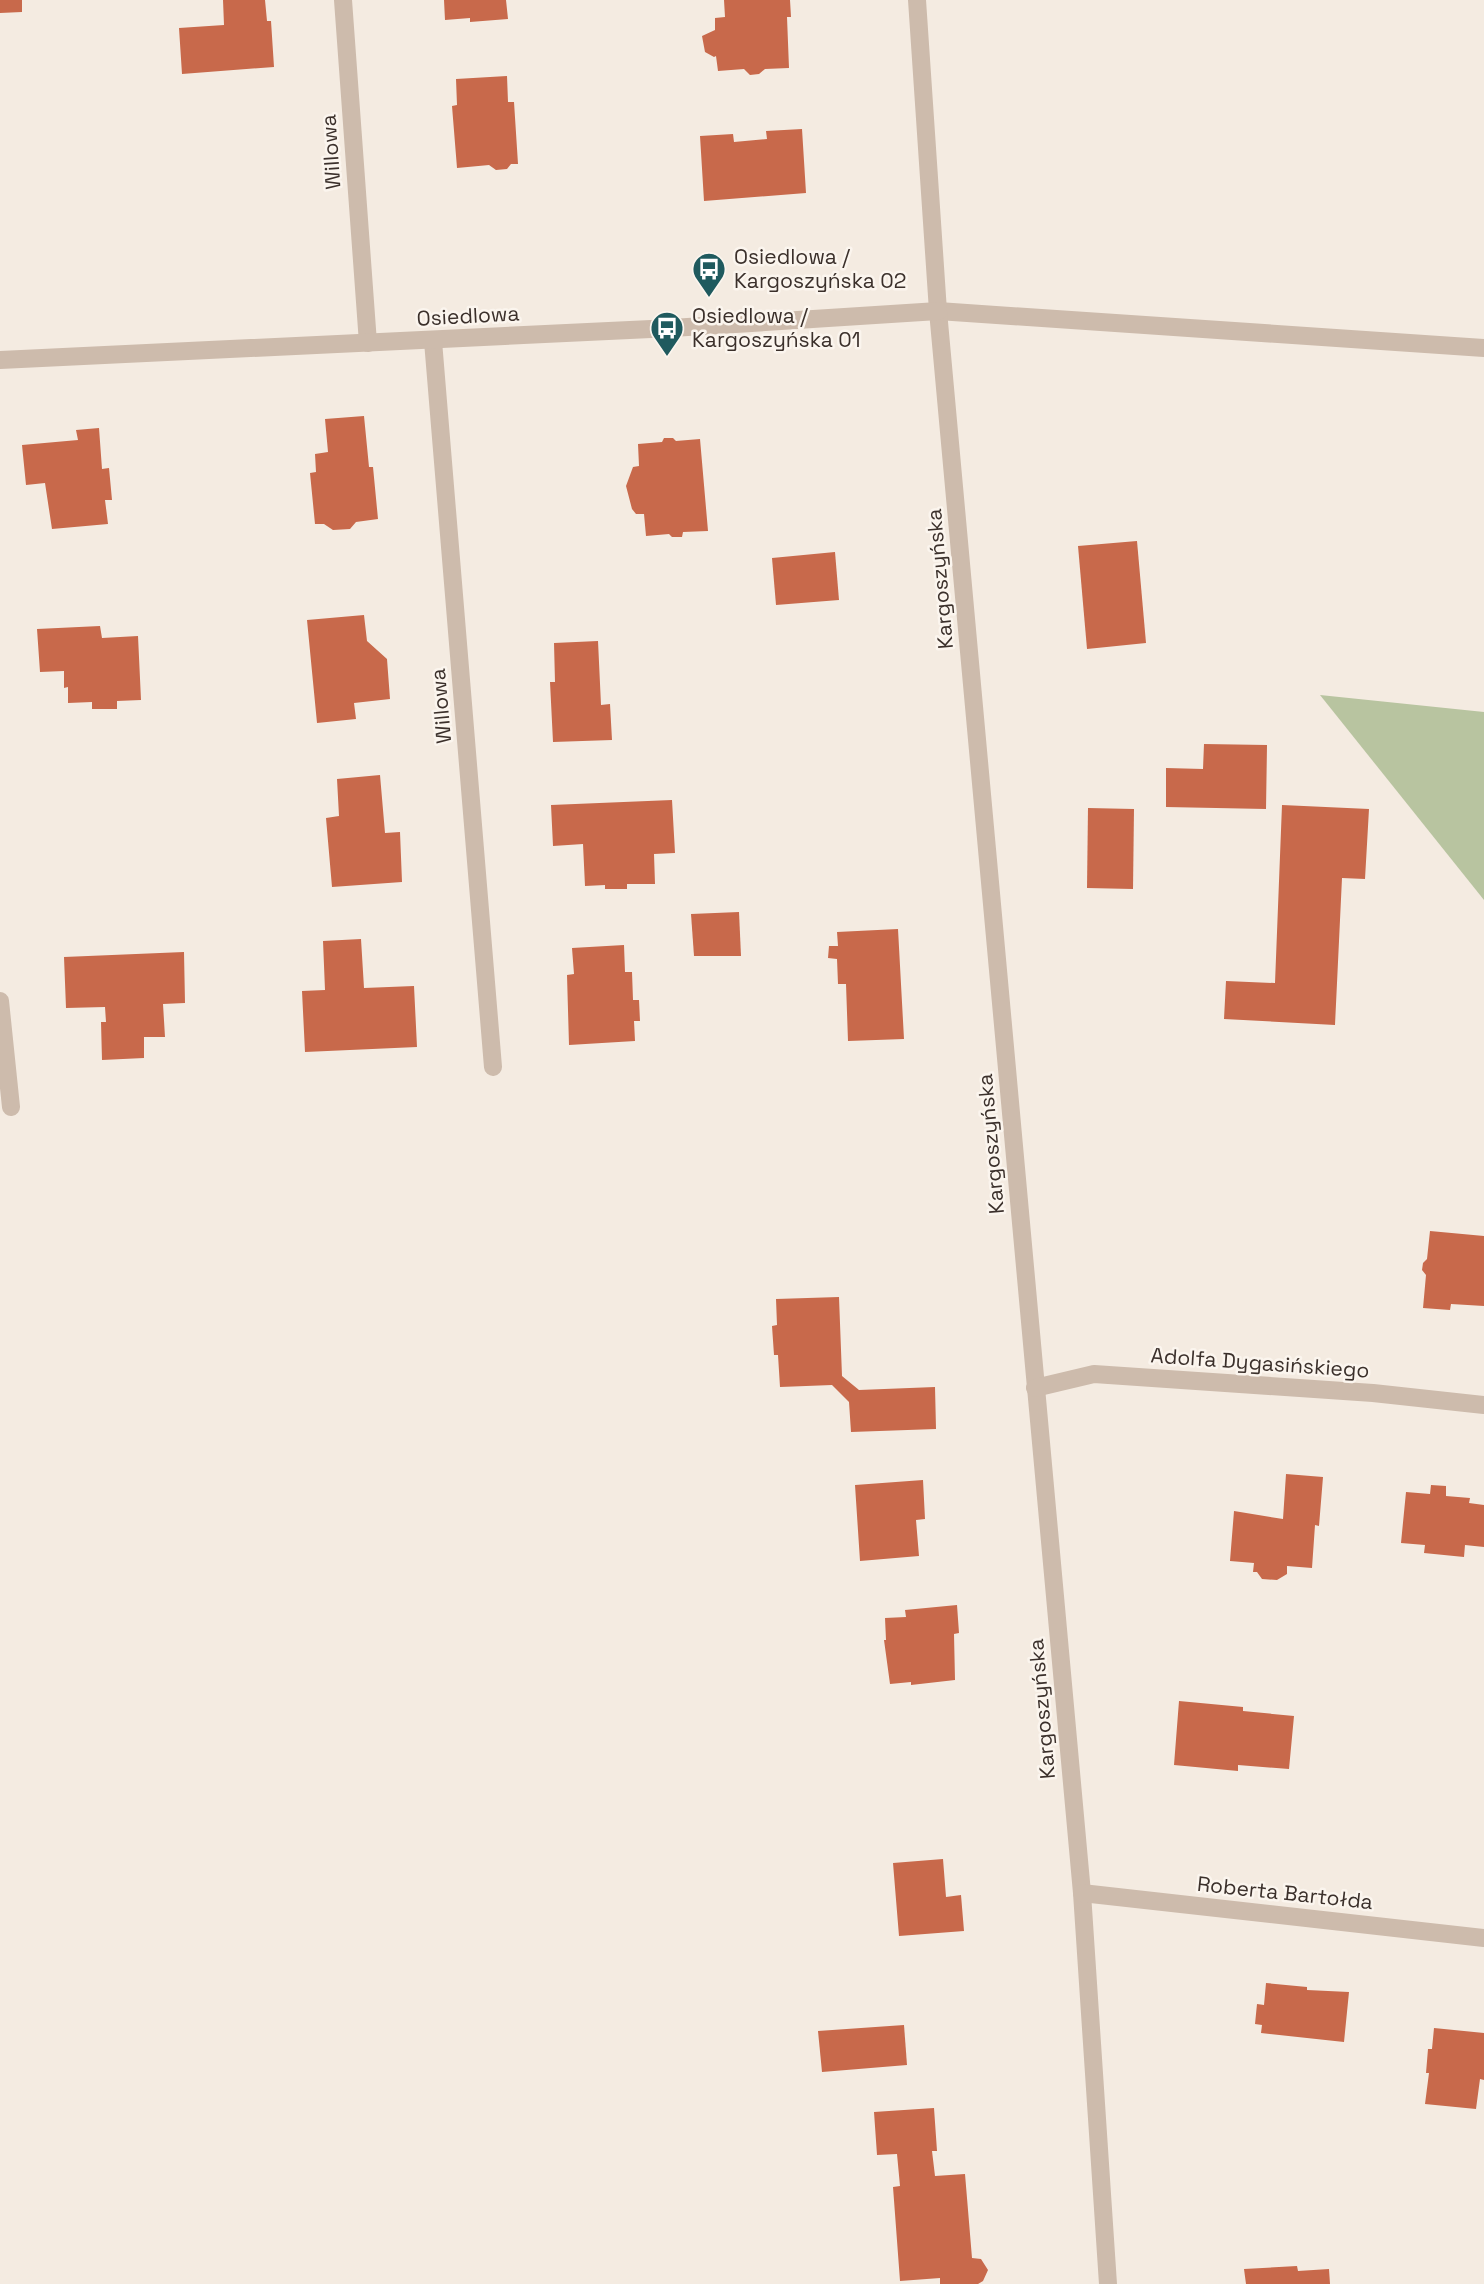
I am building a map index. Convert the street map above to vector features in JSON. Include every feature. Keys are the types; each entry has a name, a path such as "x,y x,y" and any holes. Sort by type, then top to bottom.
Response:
{"street":[{"name":"Willowa","path":"343,0 368,343"},
{"name":"Kargoszyńska","path":"916,0 938,311 1082,1894 1108,2284"},
{"name":"Osiedlowa","path":"0,360 433,341 938,311 1484,348"},
{"name":"Willowa","path":"433,341 494,1067"},
{"path":"0,1001 11,1107"},
{"name":"Adolfa Dygasińskiego","path":"1035,1388 1094,1374 1373,1393 1484,1405"},
{"name":"Roberta Bartołda","path":"1082,1894 1484,1938"}],"green space":[{"path":"1320,695 1484,712 1484,900"}],"building":[{"path":"0,0 22,0 22,12 0,13"},
{"path":"223,0 265,0 267,21 271,21 274,67 182,74 179,28 224,25"},
{"path":"444,0 506,0 508,19 470,22 470,18 445,20"},
{"path":"724,0 790,0 791,17 787,17 789,68 765,69 759,74 750,75 744,69 718,71 716,56 705,52 702,36 715,30 715,18 725,17"},
{"path":"507,76 508,102 514,102 518,164 496,170 489,165 457,168 452,106 457,105 456,79"},
{"path":"802,129 806,193 704,201 700,136 733,134 734,142 767,139 766,131"},
{"path":"364,416 378,519 356,522 350,529 333,530 324,524 315,524 310,473 316,472 315,454 328,452 325,419"},
{"path":"99,428 102,469 109,468 112,500 105,500 108,524 52,529 45,483 26,485 22,445 78,440 76,430"},
{"path":"664,438 673,438 676,441 700,439 708,531 683,532 682,537 672,537 669,534 646,536 644,514 636,514 632,509 626,486 633,467 639,466 638,444 662,442"},
{"path":"1137,541 1146,643 1087,649 1078,546"},
{"path":"835,552 839,600 776,605 772,558"},
{"path":"364,615 367,641 387,659 390,699 354,703 356,719 317,723 307,620"},
{"path":"100,626 102,638 138,636 141,700 117,701 117,709 92,709 92,702 68,703 68,687 64,688 64,671 40,672 37,629"},
{"path":"598,641 601,705 610,704 612,740 553,742 550,682 555,682 554,643"},
{"path":"1204,744 1267,745 1266,809 1166,807 1166,768 1203,769"},
{"path":"380,775 385,833 400,832 402,882 332,887 326,818 339,816 337,779"},
{"path":"672,800 675,853 654,854 655,884 627,884 627,889 605,889 605,885 585,886 583,844 553,846 551,805"},
{"path":"1282,805 1369,809 1365,879 1342,878 1335,1025 1224,1019 1226,981 1275,983"},
{"path":"1088,808 1134,809 1133,889 1087,888"},
{"path":"739,912 741,956 694,956 691,914"},
{"path":"898,929 904,1039 848,1041 846,984 838,984 837,959 828,958 829,946 838,946 837,932"},
{"path":"361,939 364,988 414,986 417,1047 305,1052 302,991 325,990 323,941"},
{"path":"624,945 625,972 632,972 633,1000 639,1000 640,1021 634,1021 635,1041 569,1045 567,975 574,974 572,948"},
{"path":"184,952 185,1003 163,1004 165,1037 144,1037 144,1058 102,1060 101,1022 106,1022 105,1007 66,1008 64,957"},
{"path":"1430,1231 1484,1236 1484,1306 1451,1304 1450,1310 1423,1308 1426,1275 1422,1270 1427,1259"},
{"path":"839,1297 842,1376 859,1390 935,1387 936,1429 851,1432 849,1402 832,1385 780,1387 778,1355 774,1355 772,1326 777,1325 776,1299"},
{"path":"1286,1474 1323,1477 1319,1526 1315,1525 1312,1568 1287,1566 1287,1574 1277,1580 1262,1579 1257,1572 1253,1572 1254,1563 1230,1561 1234,1511 1283,1519"},
{"path":"923,1480 925,1519 916,1520 919,1556 860,1561 855,1485"},
{"path":"1431,1485 1446,1486 1446,1496 1470,1498 1469,1503 1484,1505 1484,1547 1465,1545 1464,1557 1424,1553 1425,1545 1401,1543 1406,1492 1430,1494"},
{"path":"957,1605 959,1633 954,1634 955,1680 911,1685 911,1682 890,1684 884,1640 885,1618 906,1617 905,1610"},
{"path":"1179,1701 1243,1707 1243,1711 1294,1716 1289,1769 1238,1765 1238,1771 1174,1765"},
{"path":"943,1859 946,1897 961,1895 964,1931 899,1936 893,1863"},
{"path":"1266,1983 1307,1987 1307,1990 1349,1992 1344,2042 1261,2033 1262,2025 1255,2024 1257,2004 1264,2005"},
{"path":"904,2025 907,2065 822,2072 818,2031"},
{"path":"1434,2028 1484,2033 1484,2080 1480,2079 1476,2109 1425,2104 1429,2073 1426,2073 1428,2049 1432,2049"},
{"path":"934,2108 937,2151 932,2151 935,2176 965,2174 972,2258 981,2259 988,2270 983,2281 978,2284 940,2284 940,2278 900,2281 893,2187 900,2186 897,2154 877,2155 874,2112"},
{"path":"1297,2266 1298,2271 1329,2269 1330,2284 1246,2284 1244,2269"}],"place":[{"name":"Osiedlowa / Kargoszyńska 02","path":"709,299"},
{"name":"Osiedlowa / Kargoszyńska 01","path":"667,358"}]}
